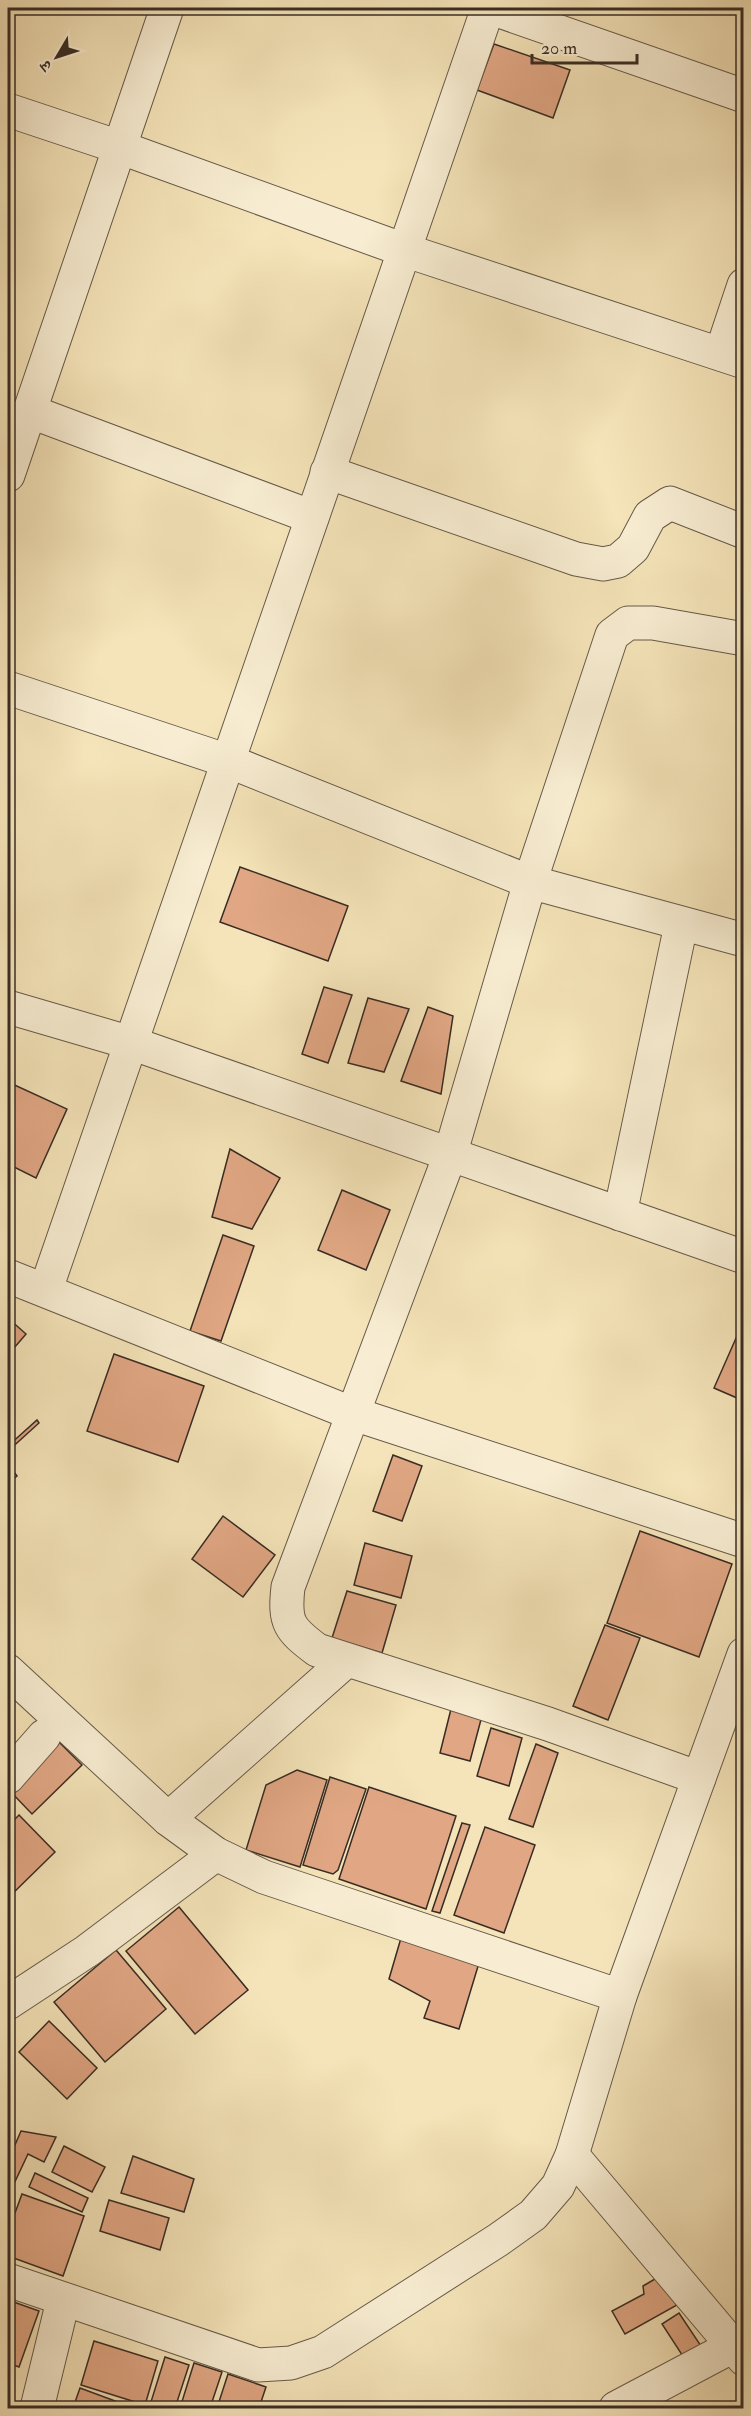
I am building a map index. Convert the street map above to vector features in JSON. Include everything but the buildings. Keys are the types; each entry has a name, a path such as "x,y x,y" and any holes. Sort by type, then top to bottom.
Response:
{"street":[{"path":"8,475 167,8"},
{"path":"46,1289 489,8 744,96"},
{"path":"8,110 119,147 404,250 732,358 744,285"},
{"path":"29,411 312,517"},
{"path":"327,472 576,559 603,564 618,561 633,548 650,516 670,503 744,532"},
{"path":"699,1778 548,1724 317,1650 293,1632 285,1612 288,1587 351,1413 450,1155 530,882 612,635 628,624 653,623 744,639"},
{"path":"8,688 228,761 530,882 681,925 744,940"},
{"path":"621,1214 681,925"},
{"path":"8,1007 131,1043 744,1257"},
{"path":"8,1276 46,1289 351,1413 744,1541"},
{"path":"8,2280 63,2301 258,2366 291,2363 323,2352 498,2240 533,2215 558,2186 572,2155 620,1996 744,1654"},
{"path":"168,1820 347,1660"},
{"path":"8,1671 168,1820 216,1854 264,1877 620,1996"},
{"path":"8,1778 44,1736"},
{"path":"8,2003 87,1951 216,1854"},
{"path":"572,2155 738,2353 616,2409"},
{"path":"37,2409 63,2301"}]}
